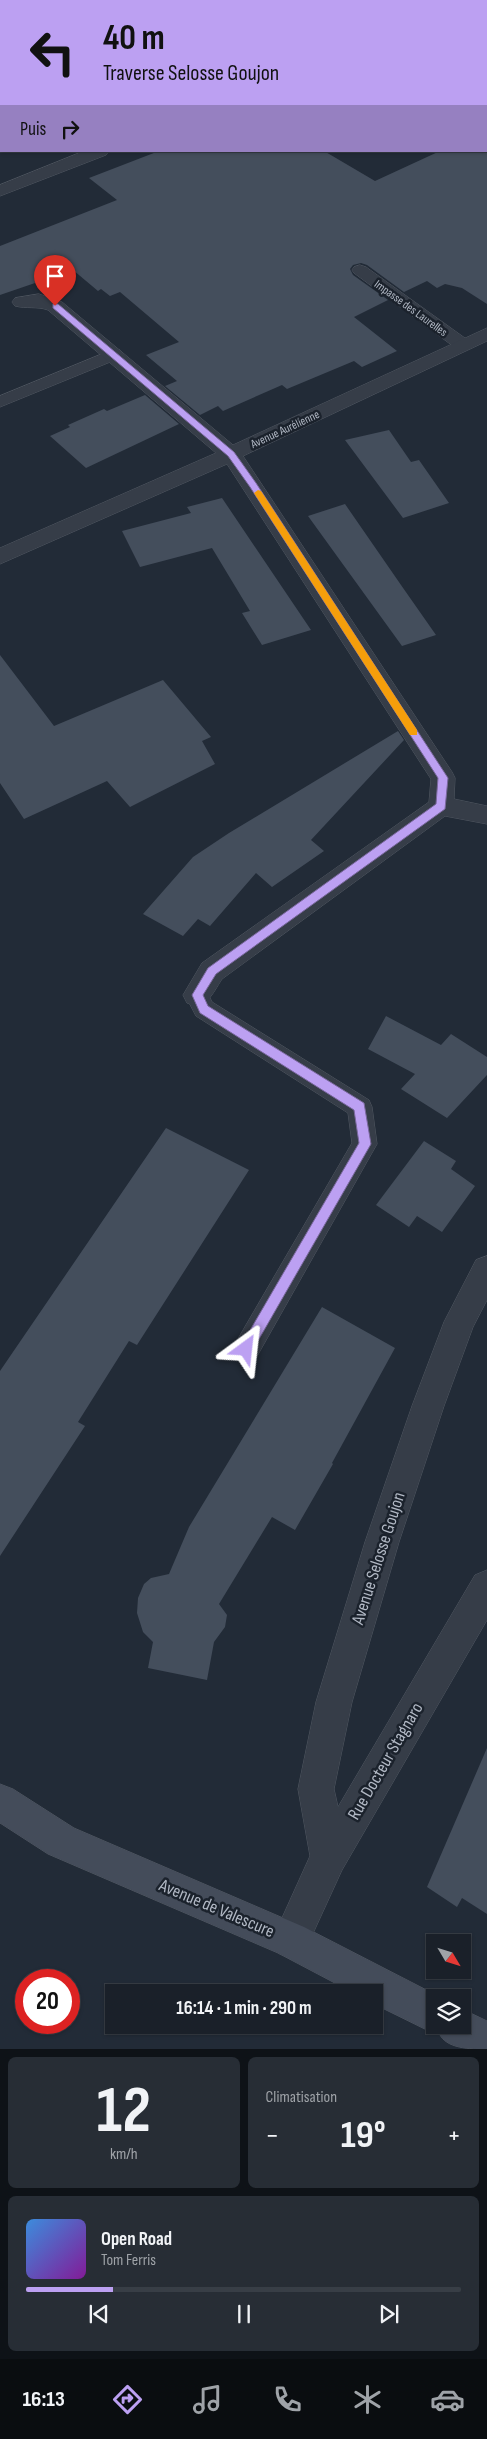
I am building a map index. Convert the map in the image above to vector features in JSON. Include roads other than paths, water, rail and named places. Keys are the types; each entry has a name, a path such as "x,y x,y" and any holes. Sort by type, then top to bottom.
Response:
{"main road":[{"name":"Avenue de Valescure","path":"0,1802 61,1841 291,1940 426,2010"},
{"path":"471,2034 487,2043"}],"street":[{"path":"0,191 98,152"},
{"path":"22,302 38,300 55,306 231,454 443,778 441,806"},
{"name":"Avenue Aurélienne","path":"0,557 231,454 487,334"},
{"path":"197,995 212,971 441,806 487,815"},
{"name":"Avenue Selosse Goujon","path":"329,1857 316,1789 334,1702 382,1542 428,1406 458,1322 487,1270"},
{"name":"Rue Docteur Stagnaro","path":"291,1940 329,1857 487,1586"}],"lane":[{"name":"Impasse des Laurelles","path":"360,270 463,345"},
{"path":"0,402 114,354"},
{"path":"197,995 204,1009 360,1107 365,1144 246,1349"}]}
